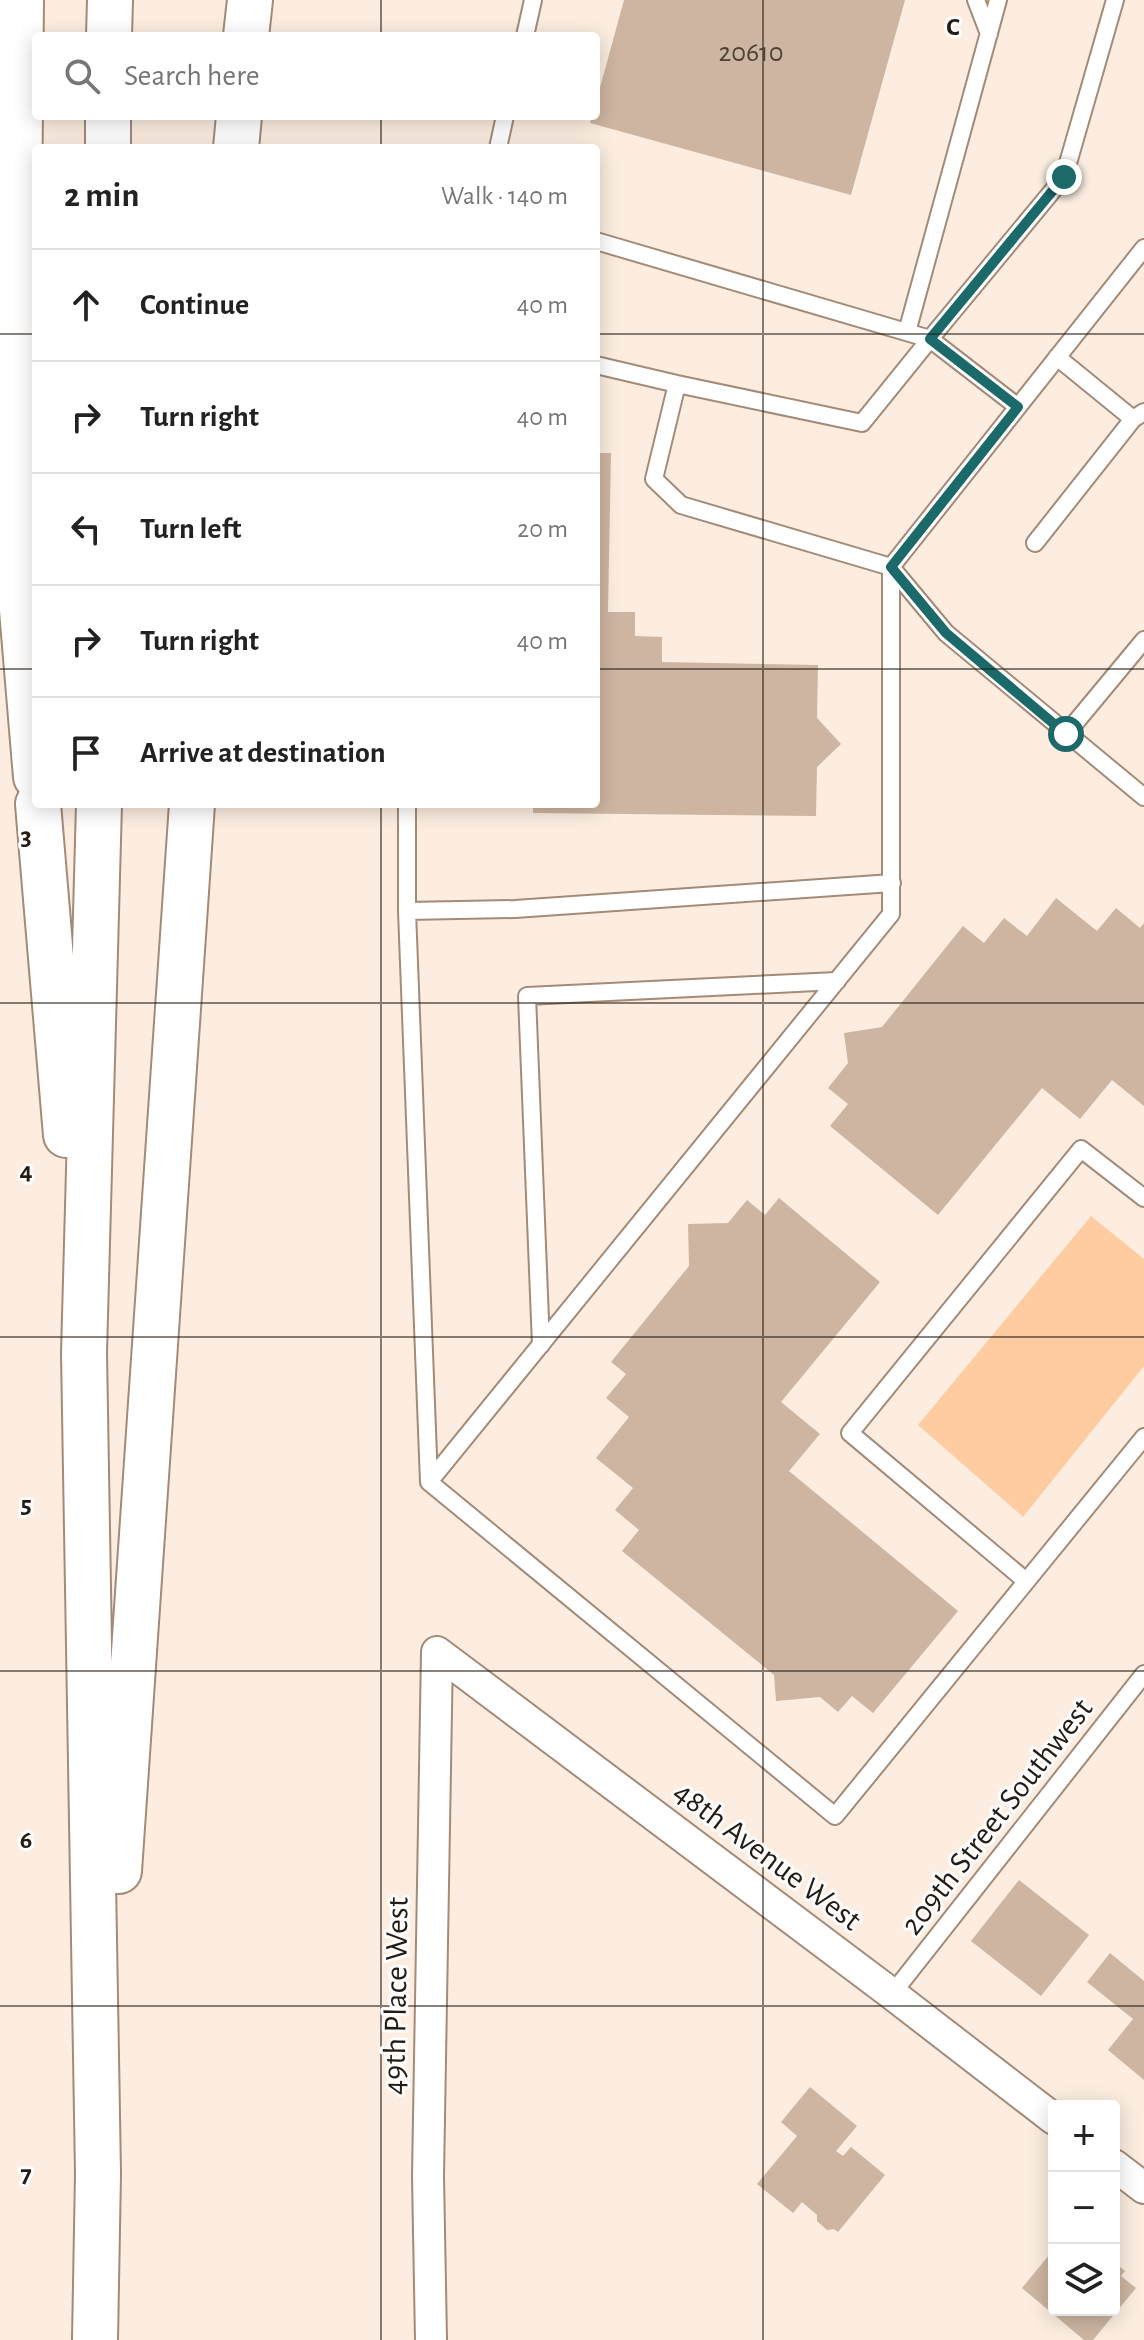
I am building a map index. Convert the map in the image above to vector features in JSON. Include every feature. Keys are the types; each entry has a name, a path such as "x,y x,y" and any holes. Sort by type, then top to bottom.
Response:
{"highway":[{"path":"21,0 16,538 32,729"},
{"path":"109,32 110,0"},
{"path":"246,32 250,0"},
{"path":"108,120 108,144"},
{"path":"236,144 239,120"},
{"path":"38,808 84,1353"},
{"path":"95,2340 98,2173 84,1353 99,808"},
{"path":"98,2173 192,808"}],"street":[{"name":"48th Avenue West","path":"437,1652 1048,2114"},
{"name":"49th Place West","path":"431,2340 428,2176 437,1652"},
{"path":"1120,2170 1144,2188"}],"lane":[{"path":"526,32 533,0"},
{"path":"976,0 989,34"},
{"path":"907,332 998,0"},
{"path":"600,366 862,423 1064,177 1115,0"},
{"path":"499,144 504,120"},
{"path":"600,242 930,339 1018,407"},
{"path":"429,1482 891,914 891,567 1144,248"},
{"path":"1035,543 1139,416 1057,357"},
{"path":"677,384 654,479 681,505 891,567 946,633 1144,797"},
{"path":"1066,734 1144,640"},
{"path":"407,808 407,911 429,1482 835,1816 1144,1437"},
{"path":"407,911 515,909 892,883"},
{"path":"541,1345 527,996 837,981"},
{"path":"1026,1581 850,1433 1081,1149 1144,1198"},
{"name":"209th Street Southwest","path":"892,1994 1144,1674"}],"shaded area":[{"path":"1091,1216 1144,1259 1144,1366 1023,1517 918,1425"}],"building":[{"path":"624,0 905,0 851,195 590,123 591,120 600,120 600,87"},
{"path":"600,453 611,453 608,612 635,612 635,636 662,637 662,662 818,665 817,718 841,744 817,767 816,816 533,813 533,808 600,808"},
{"path":"1056,898 1097,931 1116,908 1140,928 1144,923 1144,1106 1112,1080 1080,1119 1042,1088 938,1215 830,1126 848,1104 828,1088 848,1063 844,1033 882,1027 963,926 984,943 1004,918 1027,936"},
{"path":"779,1198 880,1282 781,1402 820,1434 789,1471 958,1611 873,1713 852,1696 838,1712 820,1697 776,1701 774,1675 622,1551 639,1530 615,1510 633,1488 596,1458 629,1417 606,1398 626,1374 611,1362 689,1266 688,1224 728,1223 747,1200 765,1215"},
{"path":"1019,1880 1089,1935 1041,1996 971,1941"},
{"path":"1110,1953 1144,1981 1144,2080 1108,2050 1133,2019 1087,1982"},
{"path":"810,2087 857,2126 836,2151 843,2156 851,2147 885,2175 838,2232 827,2230 817,2221 817,2215 802,2202 793,2213 757,2184 797,2136 781,2122"},
{"path":"1048,2256 1048,2310 1022,2288"},
{"path":"1120,2267 1125,2271 1121,2276 1136,2288 1120,2307"},
{"path":"1055,2316 1113,2316 1093,2340 1084,2340"}],"route":[{"path":"1064,177 930,339 1018,407 891,567 946,633 1066,734"}]}
